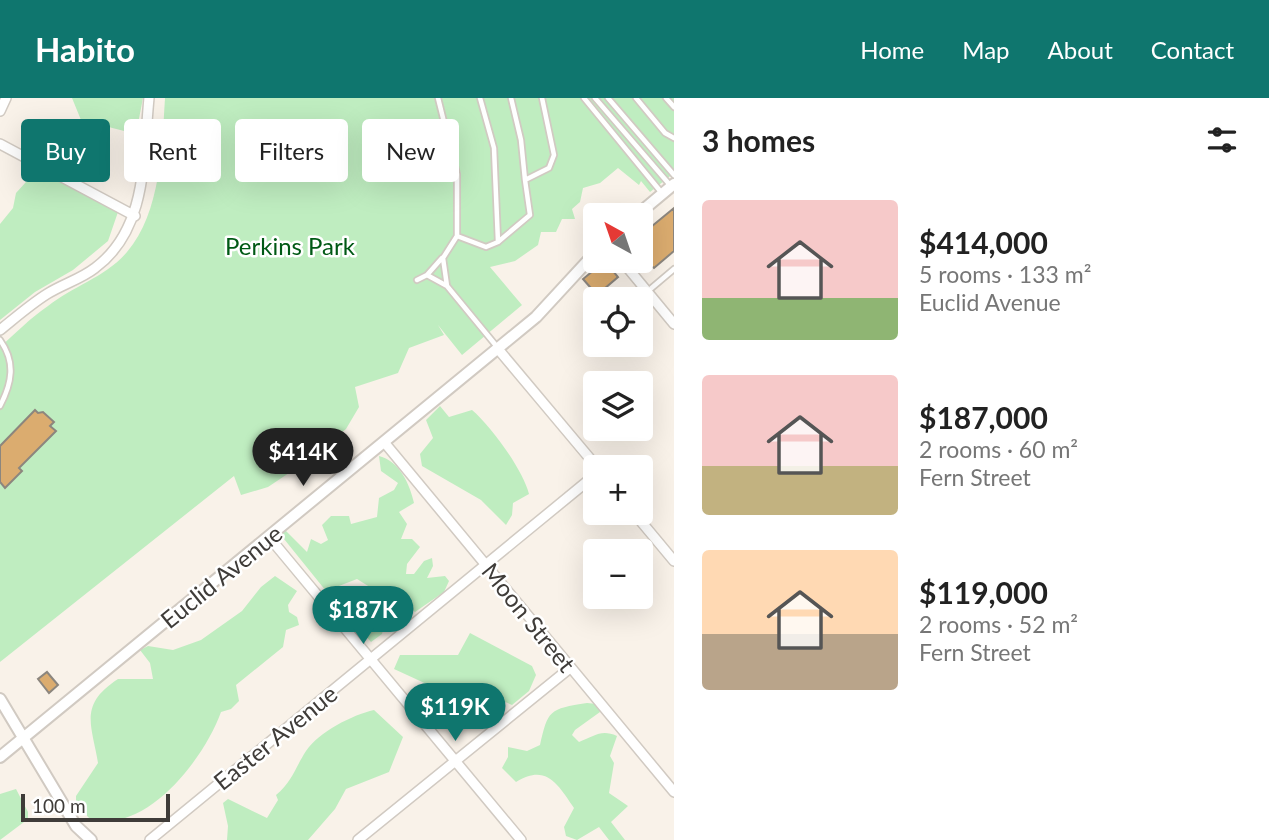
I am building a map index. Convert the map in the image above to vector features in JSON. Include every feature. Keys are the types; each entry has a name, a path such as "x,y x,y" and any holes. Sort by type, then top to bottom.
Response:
{"street":[{"path":"0,111 6,98"},
{"path":"0,330 46,295 95,268 117,247 135,216 142,178 149,98"},
{"path":"0,144 135,216"},
{"path":"650,203 670,185"},
{"name":"Euclid Avenue","path":"0,757 498,349 553,301 583,267"},
{"path":"632,273 644,287"},
{"path":"653,298 674,324"},
{"path":"498,349 587,455"},
{"name":"Moon Street","path":"384,442 674,792"},
{"name":"Easter Avenue","path":"150,840 583,485"},
{"path":"644,525 674,561"},
{"path":"269,537 521,840"},
{"path":"358,840 570,668"},
{"path":"0,699 76,826 91,840"}],"lane":[{"path":"417,281 427,275 443,258 457,236 457,174 438,98"},
{"path":"480,98 494,148 498,242"},
{"path":"457,236 486,247 498,242 530,215 521,140 511,98"},
{"path":"525,180 549,168 554,156 542,98"},
{"path":"584,98 670,185"},
{"path":"595,98 670,185"},
{"path":"608,98 670,185"},
{"path":"636,98 665,133 674,138"},
{"path":"666,98 674,107"},
{"path":"443,258 447,286"},
{"path":"652,287 674,268"},
{"path":"427,275 447,286 498,349"},
{"path":"0,340 10,360 11,379 0,407"}],"green space":[{"path":"72,98 143,98 139,119 124,119 124,131 110,127 110,119 81,119"},
{"name":"Perkins Park","path":"165,98 674,98 674,173 650,192 641,181 639,185 618,168 600,183 583,188 580,202 572,209 575,219 562,219 556,232 541,232 538,245 515,261 490,267 522,305 462,355 438,325 444,335 409,348 398,373 355,387 359,407 346,429 292,471 268,487 241,495 234,476 0,662 0,347 41,311 119,261 138,236 147,218 157,182 221,182 221,119 164,119"},
{"path":"26,182 66,182 118,212 108,241 73,270 35,292 0,320 0,224 13,208 16,193"},
{"path":"440,406 449,417 472,410 497,437 520,473 529,494 513,503 512,515 506,525 481,500 422,466 420,454 433,438 426,420"},
{"path":"379,456 398,468 407,482 414,503 399,512 407,524 401,539 412,539 420,547 407,564 406,574 414,574 424,561 432,558 433,566 427,578 445,576 449,581 444,592 415,612 409,607 409,596 403,593 395,598 393,606 410,615 409,620 389,620 385,623 382,634 371,642 363,633 377,618 380,608 370,594 373,589 357,579 326,591 280,534 285,530 307,552 311,539 321,544 328,540 322,525 331,516 349,516 351,524 377,517 379,498 394,490 398,483 381,471"},
{"path":"275,576 297,591 288,605 289,612 297,617 299,625 286,630 283,647 236,685 239,701 231,709 221,712 201,751 170,789 152,805 132,816 111,821 90,819 76,804 76,796 98,763 91,727 91,716 97,698 118,679 153,679 150,663 140,650 148,646 173,650 201,640 242,611 261,587"},
{"path":"470,633 532,666 536,675 529,691 512,705 503,701 444,692 394,669 400,655 458,655"},
{"path":"597,704 600,712 572,735 579,742 602,733 617,736 610,756 614,763 609,793 628,806 611,822 625,840 609,840 599,827 577,840 566,836 564,827 574,808 557,784 543,776 535,775 516,782 502,768 508,757 508,747 527,751 540,745 545,725 552,713 565,707"},
{"path":"374,710 403,737 389,772 346,789 335,809 308,840 227,840 228,826 223,803 228,799 267,818 278,800 276,795 290,780 312,744 337,725"},
{"path":"16,789 28,812 28,819 0,840 0,794"}],"building":[{"path":"674,208 674,251 654,268 653,267 653,225"},
{"path":"590,273 615,273 618,277 606,287 590,287 583,279"},
{"path":"35,410 38,413 43,412 54,422 50,426 56,431 19,468 22,471 5,488 0,482 0,446"},
{"path":"47,672 58,685 49,693 38,679"}]}
